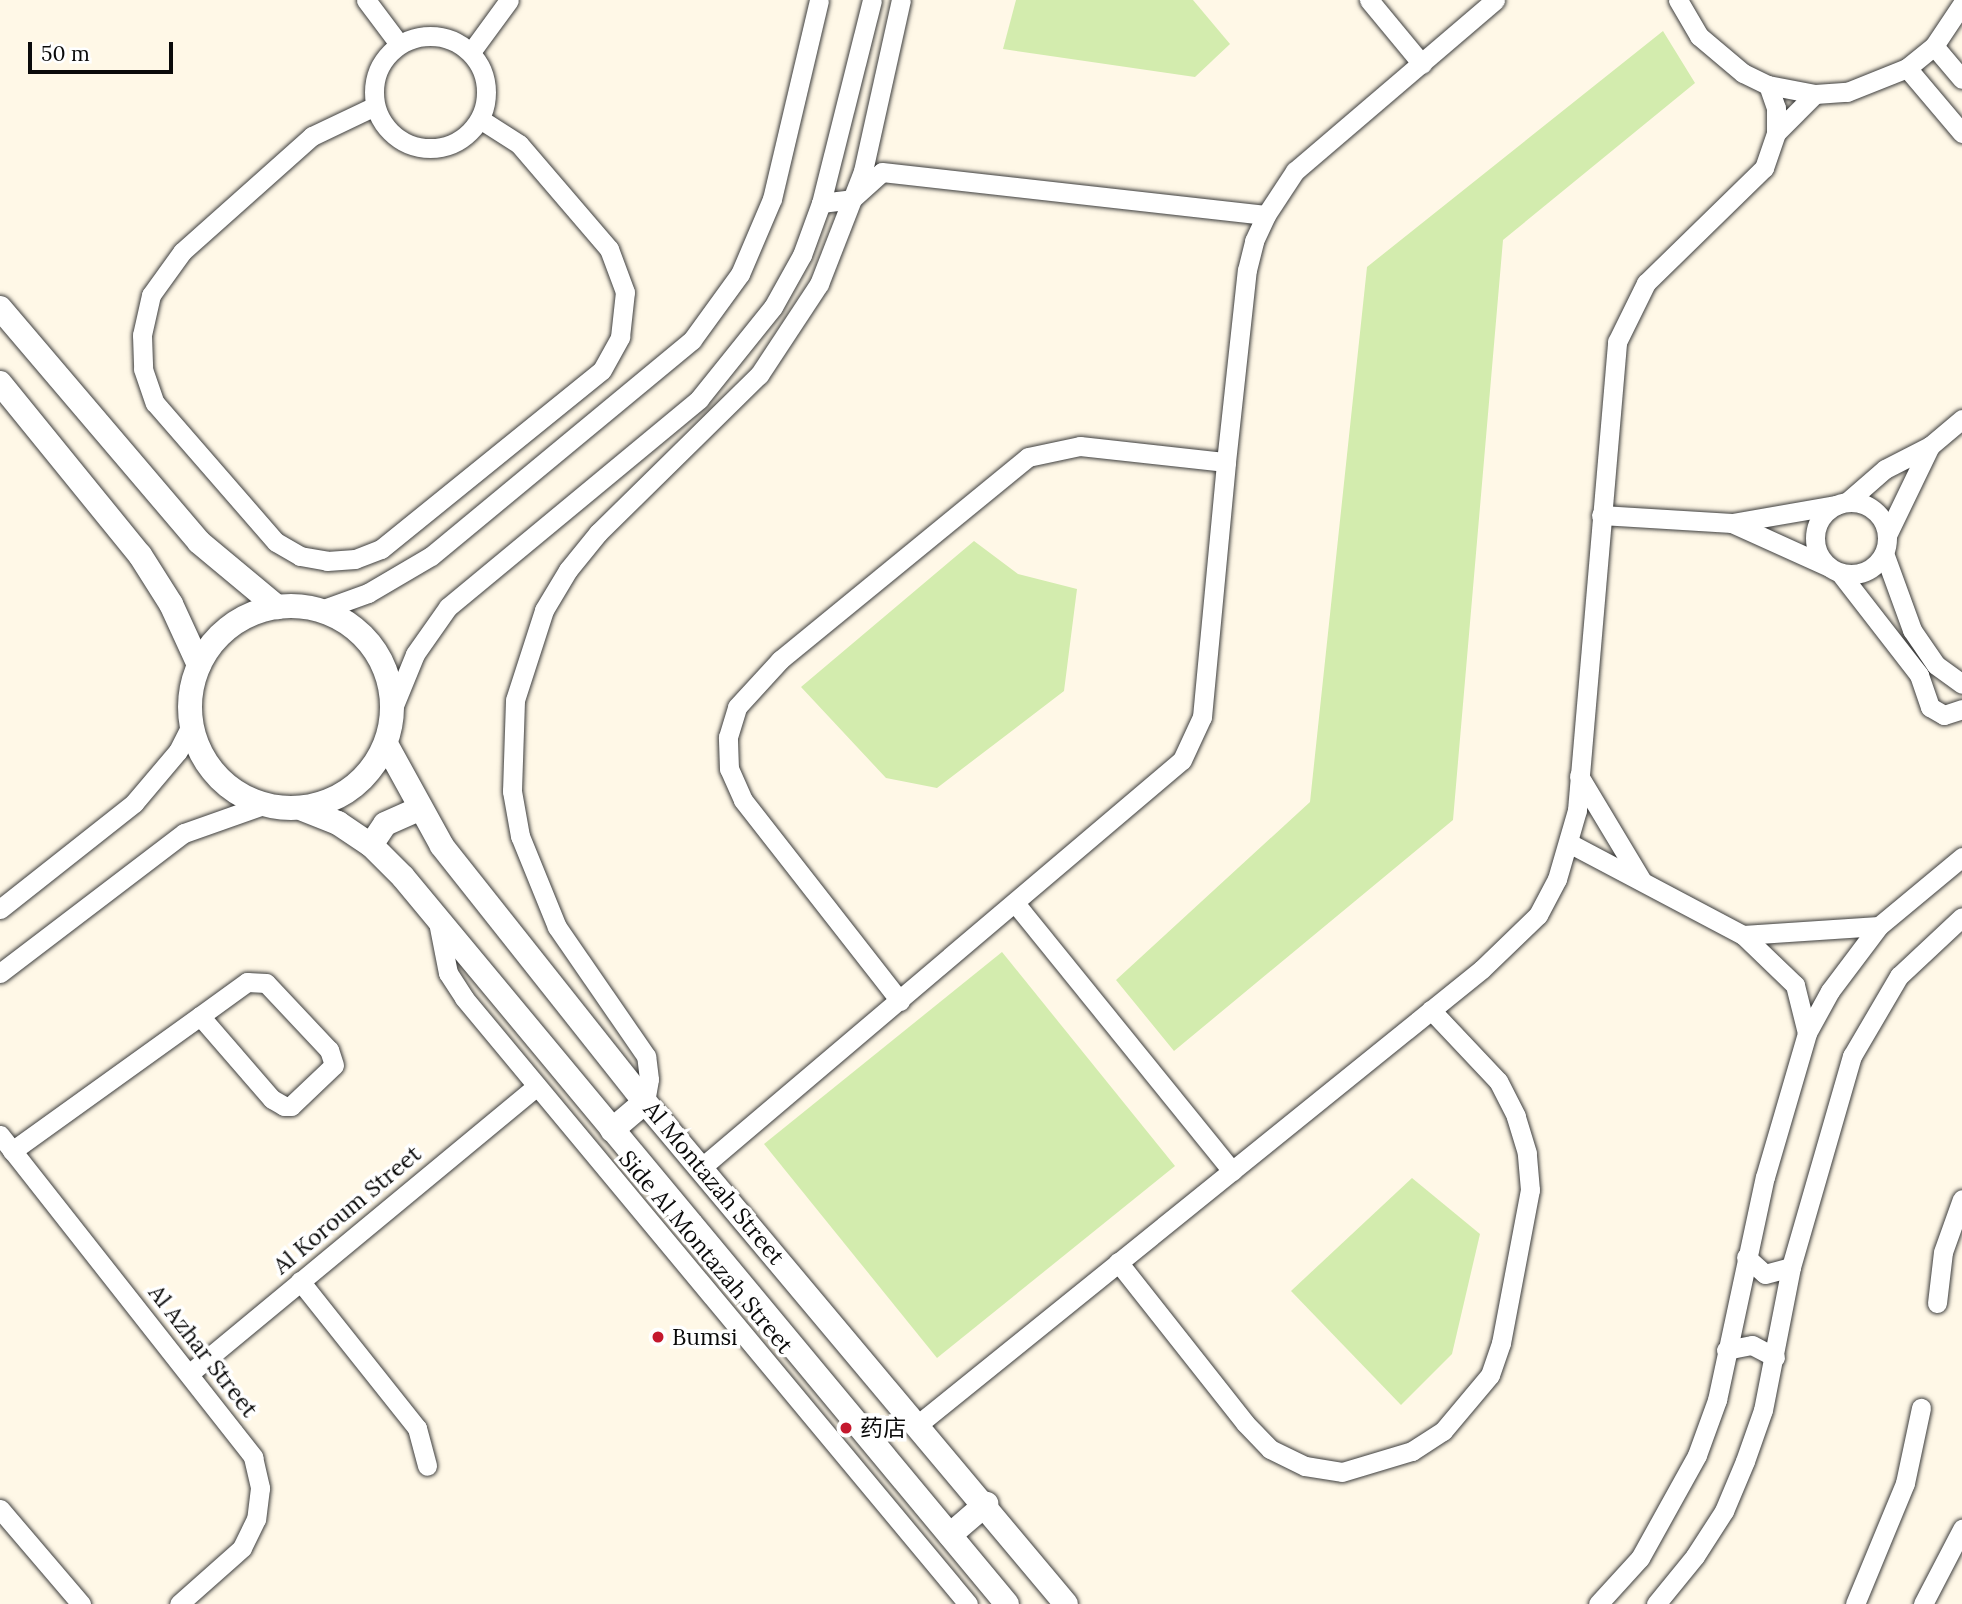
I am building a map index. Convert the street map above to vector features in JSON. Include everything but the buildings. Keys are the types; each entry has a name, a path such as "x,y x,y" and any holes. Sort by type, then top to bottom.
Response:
{"street":[{"path":"366,0 399,44"},
{"path":"471,52 509,0"},
{"path":"819,0 772,199 740,274 692,340 431,556 368,593 321,610 276,607 230,626 199,665 190,695 191,725 197,747 216,775 242,797 263,805 303,808 338,797 367,775 386,744 393,708 415,654 448,607 699,399 773,307 802,255 821,203 872,0"},
{"path":"612,1130 645,1102 649,1079 641,1045 557,927 534,880 512,791 510,746 526,654 544,611 598,533 759,375 791,331 836,246 852,199 870,144 901,0"},
{"path":"1369,0 1422,64"},
{"path":"702,1167 1165,777 1195,740 1205,693 1247,270 1266,215 1314,153 1495,0"},
{"path":"1678,0 1699,36 1719,57 1768,85 1815,94 1857,89 1907,68 1934,46 1962,4"},
{"path":"437,36 471,52 485,77 486,99 480,119 456,142 424,149 393,135 375,106 377,71 399,44 437,36"},
{"path":"1934,46 1962,79"},
{"path":"1907,68 1962,133"},
{"path":"916,1426 1431,1010 1511,944 1538,915 1557,879 1577,810 1612,374 1629,311 1647,283 1764,168 1776,133 1776,108 1768,85"},
{"path":"1776,133 1815,94"},
{"path":"375,106 312,136 182,252 151,295 142,335 143,369 155,403 276,542 300,556 327,561 355,559 380,549 602,370 620,337 625,292 609,249 519,144 480,119"},
{"path":"840,122 855,127 870,144 882,172"},
{"path":"821,203 852,199 882,172 1266,215"},
{"path":"0,308 199,542 276,607"},
{"path":"0,383 140,555 171,604 199,665"},
{"path":"1962,419 1930,446 1885,469 1818,522 1815,534 1821,558 1834,570 1919,676 1934,710 1951,715 1962,709"},
{"path":"655,438 673,459"},
{"path":"900,1001 743,800 729,769 729,737 737,707 780,660 1028,457 1080,446 1226,462"},
{"path":"1930,446 1888,533 1884,553 1903,613 1936,664 1962,684"},
{"path":"1601,515 1732,523 1842,503 1869,506 1888,533"},
{"path":"1732,523 1834,570 1866,572 1884,553"},
{"path":"321,610 365,637 390,682 393,708"},
{"path":"1919,676 1936,664"},
{"path":"0,909 134,803 178,751 191,725"},
{"name":"Al Montazah Street","path":"386,744 419,809 442,846 645,1102 916,1426 986,1504 1066,1604"},
{"path":"1579,776 1642,882"},
{"path":"0,973 184,833 263,805"},
{"name":"Al Montazah Street","path":"303,808 371,845 436,917 1007,1604"},
{"path":"371,845 385,824 419,809"},
{"path":"1569,843 1743,935 1795,985 1807,1033"},
{"path":"1598,1604 1640,1558 1671,1508 1717,1400 1745,1257 1789,1082 1807,1033 1830,990 1879,926 1962,858"},
{"path":"1015,904 1232,1171"},
{"name":"Side Al Montazah Street","path":"436,917 448,973 537,1086 968,1604"},
{"path":"1656,1604 1695,1556 1724,1511 1763,1410 1791,1267 1842,1085 1865,1027 1899,976 1962,917"},
{"path":"1743,935 1879,926"},
{"path":"6,1143 200,1016 247,982 266,984 329,1050 334,1065 291,1106 278,1104 200,1016"},
{"path":"1118,1262 1245,1423 1270,1449 1305,1466 1342,1472 1412,1451 1443,1431 1490,1375 1502,1343 1530,1190 1523,1140 1498,1081 1431,1010"},
{"name":"Al Koroum Street","path":"190,1373 537,1086"},
{"name":"Al Azhar Street","path":"6,1143 190,1373 253,1457 260,1488 256,1520 242,1548 178,1604"},
{"path":"1937,1303 1943,1252 1962,1199"},
{"path":"1745,1257 1765,1274 1791,1267"},
{"path":"300,1281 417,1428 427,1466"},
{"path":"1726,1350 1752,1345 1775,1357"},
{"path":"1856,1604 1905,1483 1921,1408"},
{"path":"950,1535 986,1504"},
{"path":"0,1509 81,1604"},
{"path":"1923,1604 1962,1529"}],"green space":[{"path":"1016,0 1193,0 1230,44 1195,77 1003,49"},
{"path":"1663,31 1695,83 1503,240 1453,820 1174,1051 1116,980 1310,802 1367,267"},
{"path":"974,541 1018,574 1077,589 1064,691 937,788 886,778 801,687"},
{"path":"1002,952 1175,1166 937,1358 764,1144"},
{"path":"1412,1178 1480,1234 1452,1354 1401,1405 1291,1291"}],"place":[{"name":"Bumsi","path":"658,1337"},
{"name":"药店","path":"846,1428"}]}
